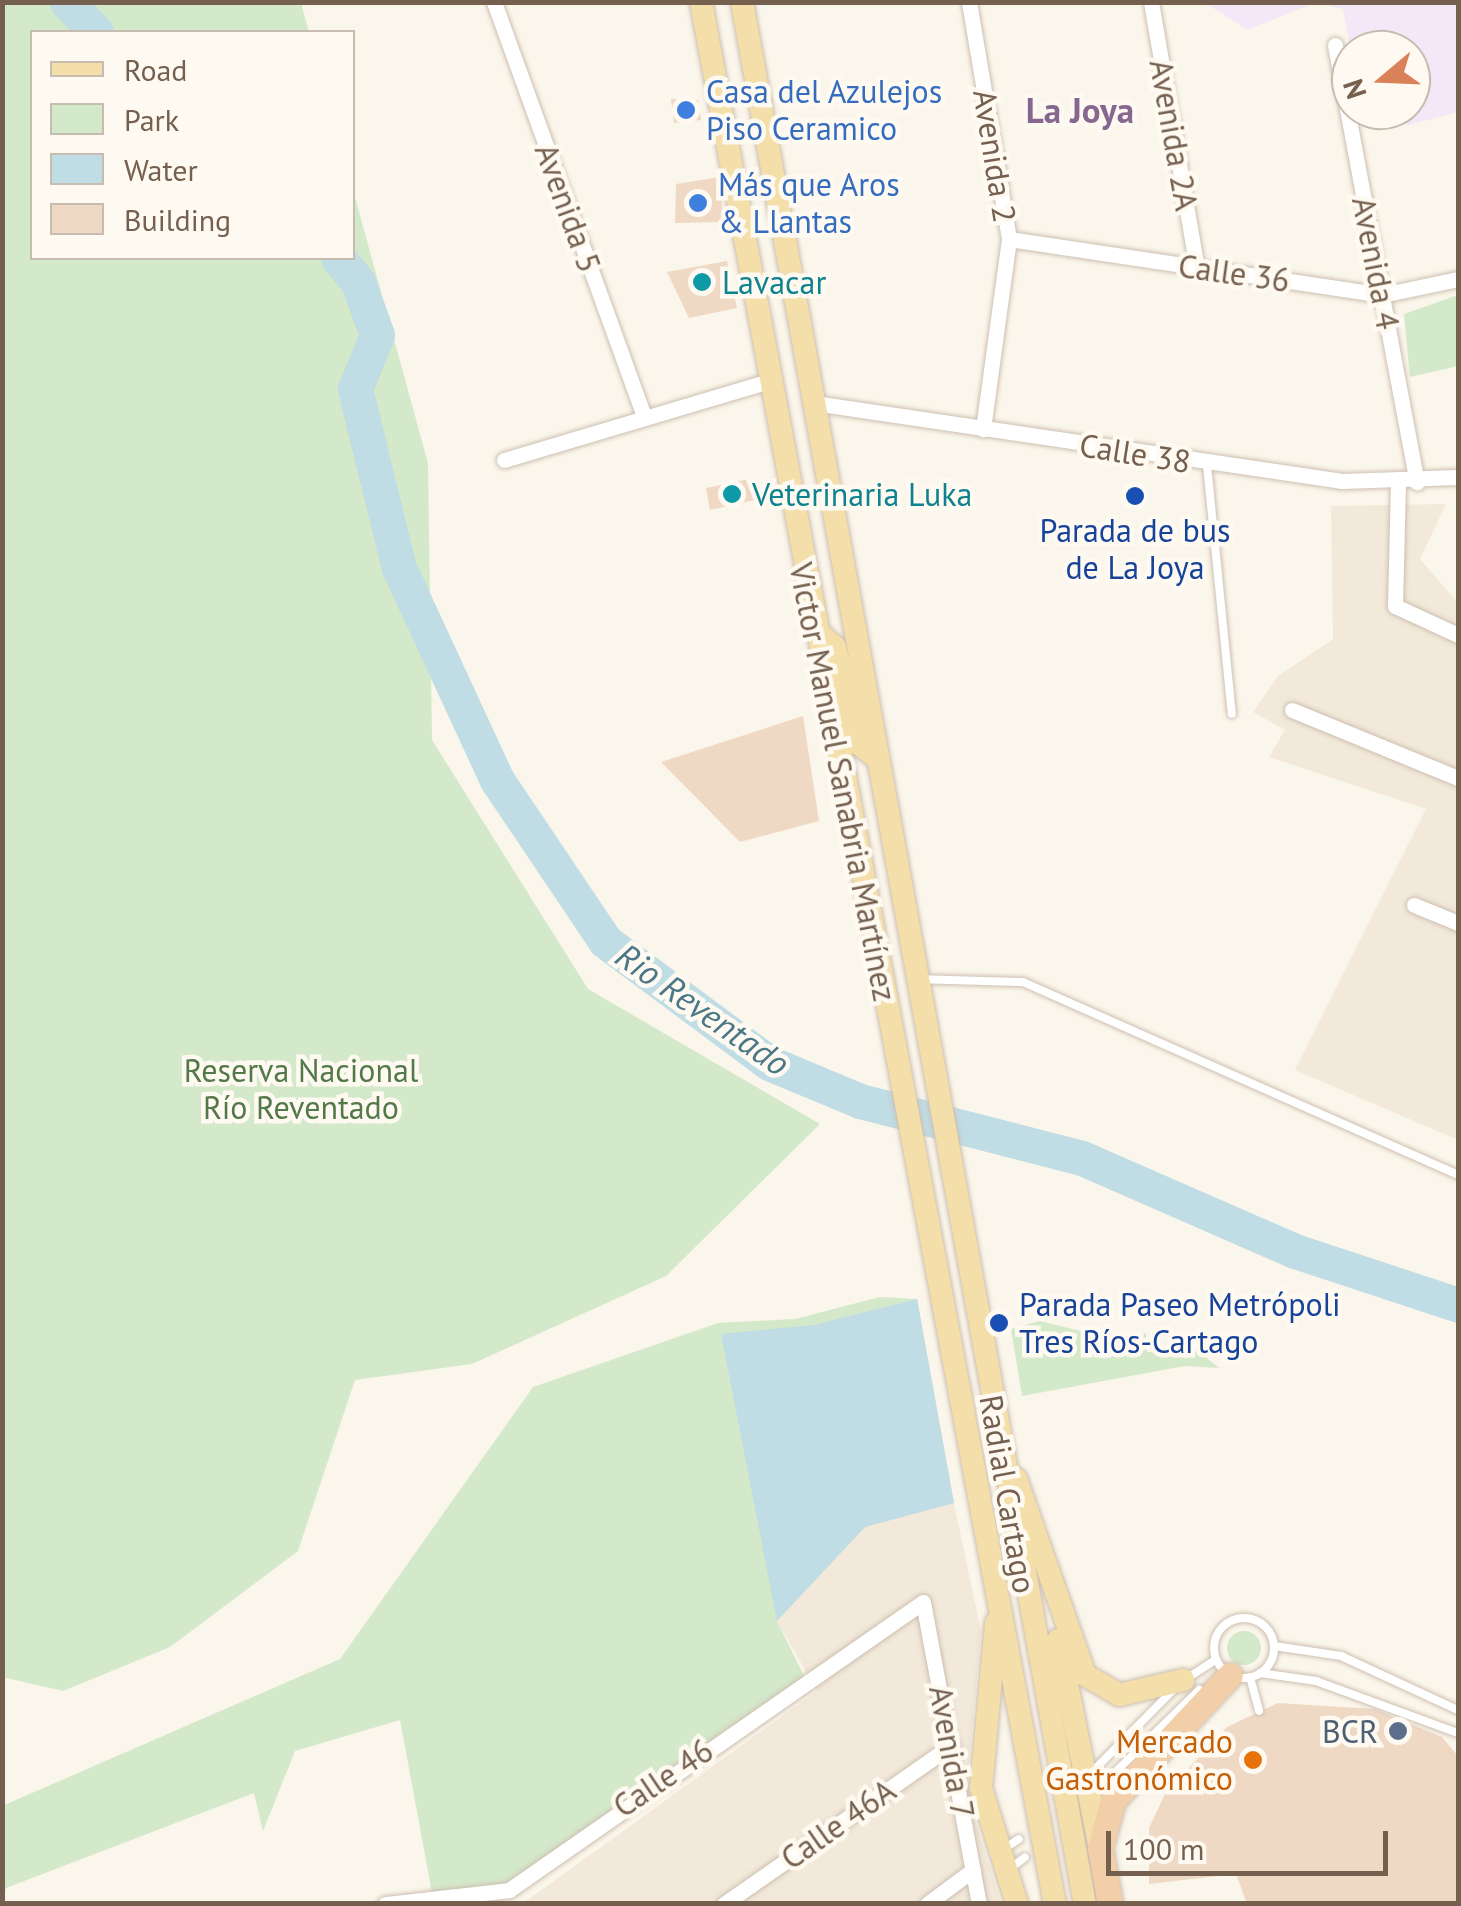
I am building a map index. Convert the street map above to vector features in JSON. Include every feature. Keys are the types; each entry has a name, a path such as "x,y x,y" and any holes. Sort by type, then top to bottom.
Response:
{"highway":[{"path":"1110,1904 1100,1848 1122,1787 1229,1670"}],"main road":[{"name":"Victor Manuel Sanabria Martínez","path":"701,2 900,1088"},
{"name":"Victor Manuel Sanabria Martínez","path":"742,2 936,1083"},
{"path":"813,628 836,646 859,744 877,758"},
{"name":"Radial Cartago","path":"936,1083 1085,1904"},
{"name":"Radial Cartago","path":"900,1088 1055,1904"},
{"path":"995,1424 1085,1675 1119,1696 1183,1680"},
{"path":"1036,1533 1100,1848"},
{"path":"998,1610 981,1788 1016,1904"}],"street":[{"name":"Avenida 5","path":"494,2 643,414"},
{"name":"Avenida 2","path":"968,2 1008,240 984,429"},
{"name":"Avenida 2A","path":"1151,2 1198,268"},
{"name":"Avenida 4","path":"1351,130 1417,482"},
{"name":"Calle 36","path":"1008,240 1382,295 1458,279"},
{"path":"504,460 643,414 769,381"},
{"name":"Calle 38","path":"814,402 1208,465 1398,484 1458,477"},
{"path":"1398,484 1396,606 1458,636"},
{"path":"1292,710 1458,778"},
{"path":"1414,905 1458,923"},
{"name":"Avenida 7","path":"923,1602 979,1904"},
{"name":"Calle 46","path":"384,1904 504,1897 923,1602"},
{"name":"Calle 46A","path":"724,1904 952,1745"},
{"path":"927,1904 973,1870"}],"lane":[{"path":"1208,465 1232,714"},
{"path":"917,980 1023,982 1458,1175"},
{"path":"1259,1711 1229,1670 1218,1632 1241,1617 1267,1628 1274,1646 1260,1674"},
{"path":"1274,1646 1341,1656 1458,1710"},
{"path":"1095,1792 1229,1670"},
{"path":"1088,1776 1183,1680 1229,1670 1316,1681 1458,1733"},
{"path":"1001,1863 1019,1839"},
{"path":"1001,1863 1026,1857"}],"shaded area":[{"path":"1205,3 1314,3 1248,30"},
{"path":"1316,3 1458,3 1458,112 1431,119 1431,30 1347,30 1343,9"},
{"path":"1446,504 1420,559 1458,603 1458,1140 1295,1070 1426,809 1269,757 1285,730 1253,712 1278,676 1333,639 1331,506"},
{"path":"954,1503 981,1631 969,1762 976,1823 1001,1903 522,1904 817,1691 777,1621 865,1527"}],"green space":[{"name":"Reserva Nacional Río Reventado","path":"3,2 301,3 308,30 30,30 30,260 355,260 355,197 428,463 432,740 588,989 820,1124 666,1276 472,1364 355,1380 298,1551 170,1647 63,1691 2,1677"},
{"path":"1458,295 1458,366 1410,377 1404,314"},
{"path":"880,1297 917,1299 954,1503 865,1527 777,1621 806,1680 509,1890 433,1898 400,1720 295,1751 263,1831 254,1793 6,1888 2,1903 2,1806 340,1659 533,1387 718,1323 795,1319"},
{"path":"1040,1321 1117,1340 1146,1333 1147,1352 1198,1351 1219,1368 1185,1366 1022,1396 1011,1329"},
{"path":"1244,1631 1256,1636 1261,1648 1256,1660 1244,1665 1232,1660 1227,1648 1232,1636"}],"water":[{"path":"917,1299 954,1503 865,1527 777,1621 721,1334 814,1325"}],"building":[{"name":"Casa del Azulejos Piso Ceramico","path":"671,99 698,100 701,120 674,123"},
{"name":"Más que Aros & Llantas","path":"720,177 723,222 675,223 676,184"},
{"name":"Lavacar","path":"727,261 737,308 689,318 667,272"},
{"name":"Veterinaria Luka","path":"754,478 759,499 710,510 706,488"},
{"path":"803,716 819,821 740,842 661,762"},
{"path":"1278,1703 1375,1709 1442,1737 1458,1756 1458,1904 1247,1904 1236,1874 1149,1884 1149,1828 1165,1794 1227,1727"}],"waterway":[{"name":"Rio Reventado","path":"67,2 94,30"},
{"name":"Rio Reventado","path":"340,260 358,282 377,335 355,389 399,568 497,780 605,941 769,1063 860,1101 1082,1158 1295,1251 1458,1305"}],"place":[{"name":"Casa del Azulejos Piso Ceramico","path":"686,110"},
{"name":"Más que Aros & Llantas","path":"698,203"},
{"name":"Lavacar","path":"702,282"},
{"name":"Veterinaria Luka","path":"732,494"},
{"name":"Parada de bus de La Joya","path":"1135,496"},
{"name":"Parada Paseo Metrópoli Tres Ríos-Cartago","path":"999,1323"},
{"name":"BCR","path":"1398,1731"},
{"name":"Mercado Gastronómico","path":"1253,1760"}],"district":[{"name":"La Joya","path":"1080,110"}]}
